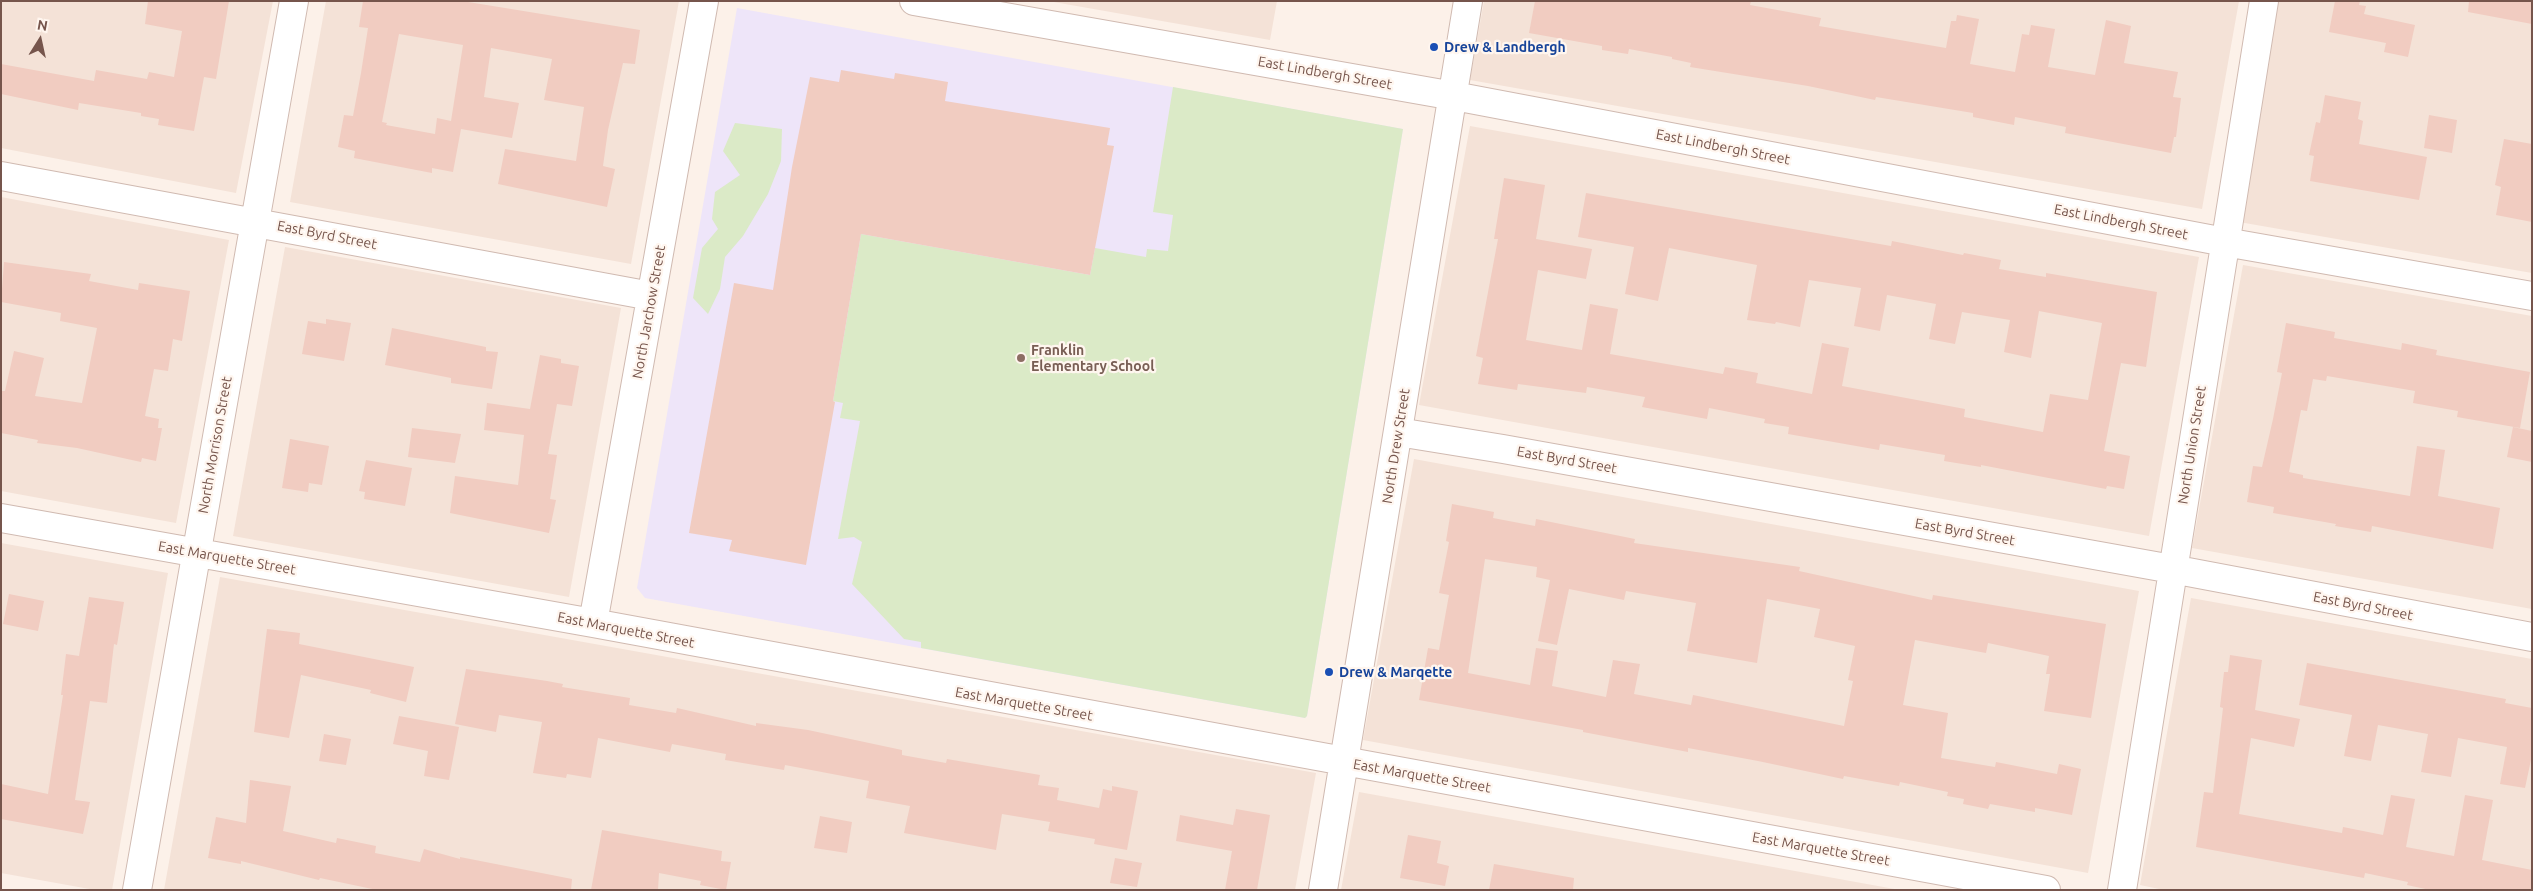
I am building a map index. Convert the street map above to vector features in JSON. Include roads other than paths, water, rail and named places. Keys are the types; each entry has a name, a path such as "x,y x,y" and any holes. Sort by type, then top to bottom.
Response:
{"street":[{"name":"North Morrison Street","path":"137,890 294,1"},
{"name":"North Jarchow Street","path":"593,623 704,1"},
{"name":"East Lindbergh Street","path":"914,1 1454,96 2225,242 2532,296"},
{"name":"North Drew Street","path":"1323,890 1468,1"},
{"name":"North Union Street","path":"2122,890 2264,1"},
{"name":"East Byrd Street","path":"1,176 651,296"},
{"name":"East Byrd Street","path":"1398,432 1503,449 2172,569 2532,637"},
{"name":"East Marquette Street","path":"1,518 593,623 2046,890"}],"place":[{"name":"Drew & Landbergh","path":"1434,47"},
{"name":"Franklin Elementary School","path":"1021,358"},
{"name":"Drew & Marqette","path":"1329,672"}]}
